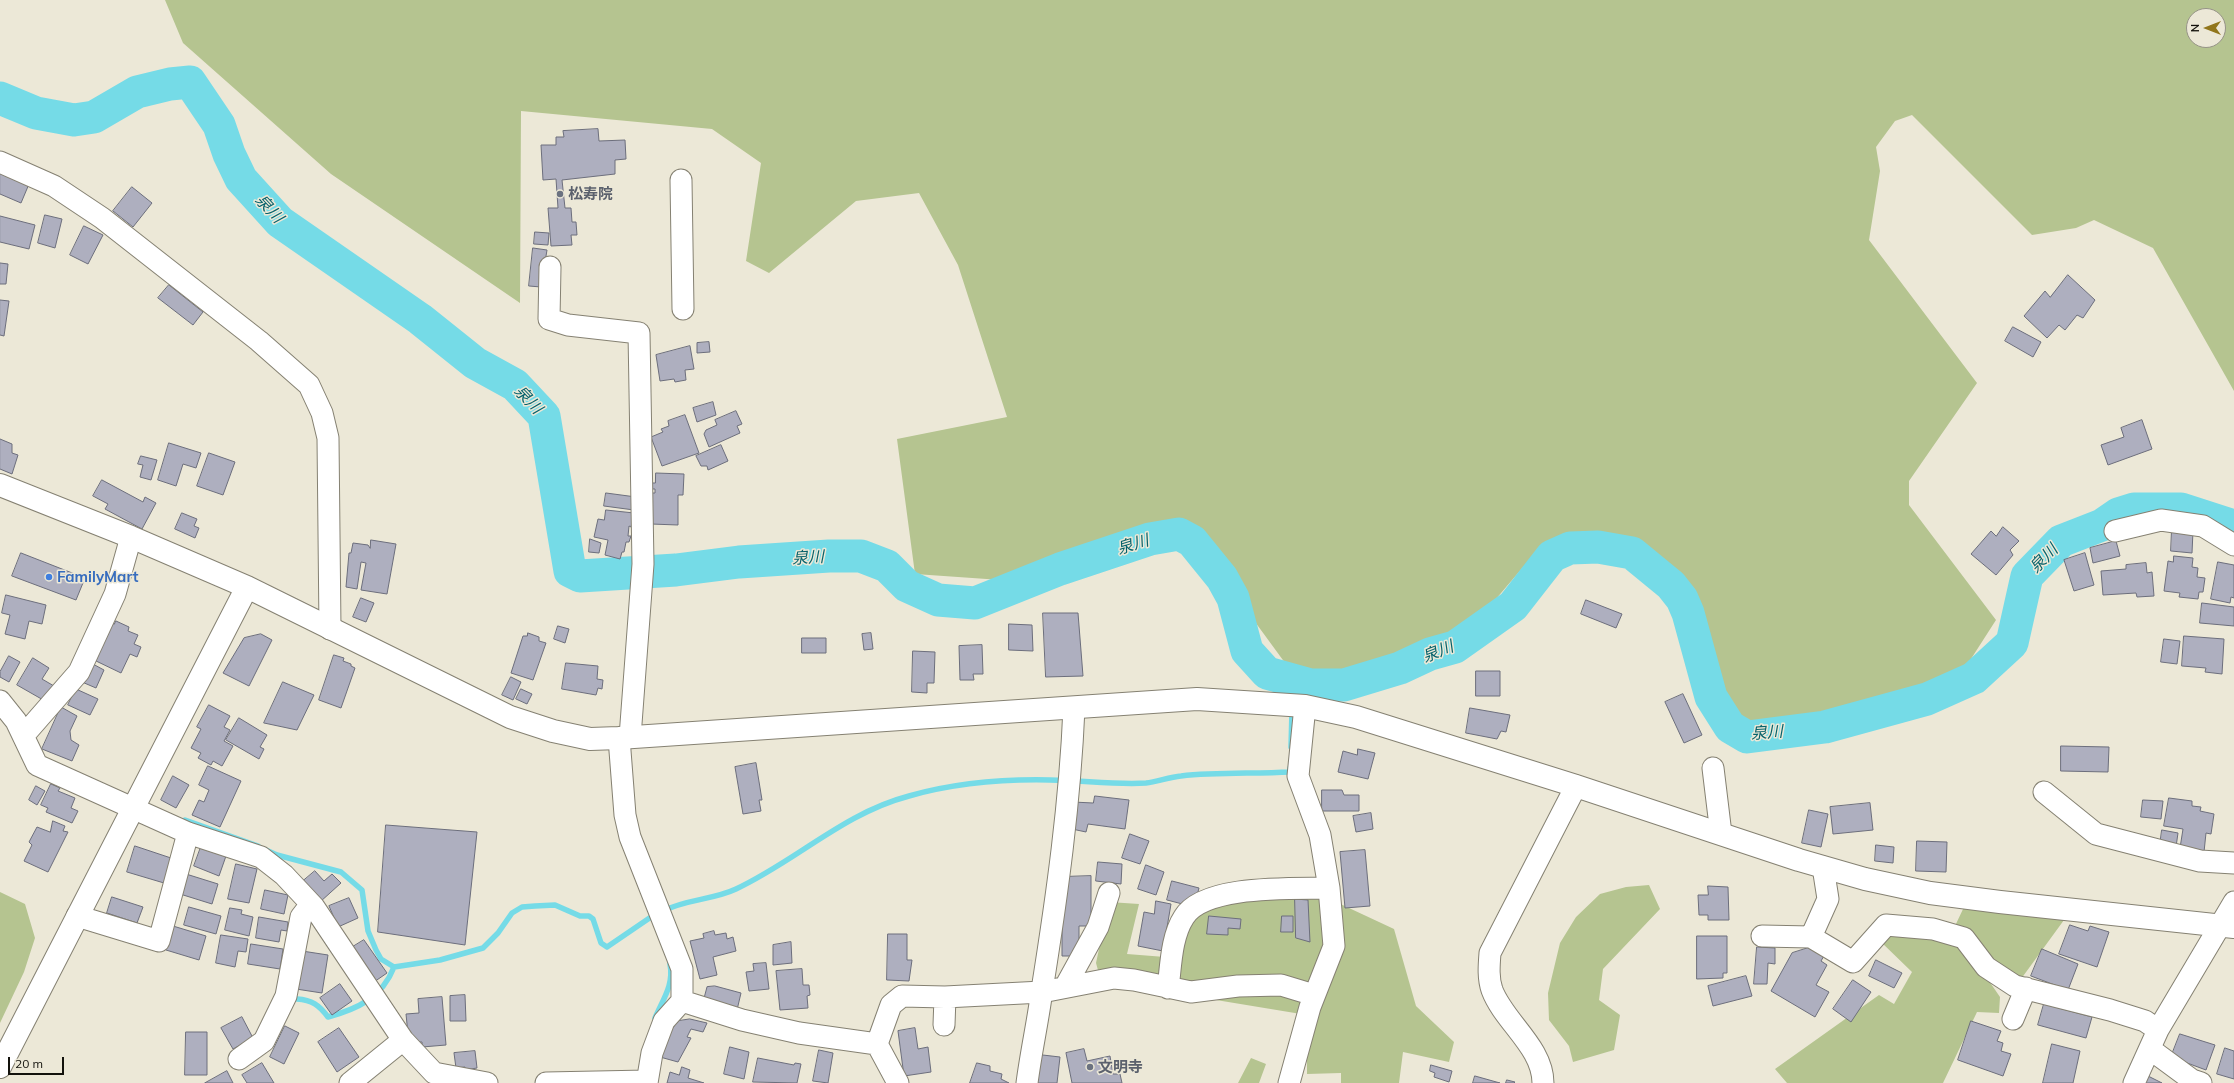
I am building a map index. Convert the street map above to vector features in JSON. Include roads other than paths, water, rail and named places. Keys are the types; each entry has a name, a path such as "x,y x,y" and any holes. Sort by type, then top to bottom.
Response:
{"street":[{"path":"0,162 54,186 102,218 259,341 309,385 322,413 328,438 330,629"},
{"path":"681,180 683,309"},
{"path":"546,1083 647,1082 652,1052 664,1021 682,1001 682,969 630,837 625,815 625,737 643,564 639,333 568,325 549,319 550,267"},
{"path":"0,485 131,537 247,587 510,717 553,731 590,738 625,737 1197,700 1261,702 1305,706 1356,717 1576,786 1823,867 1865,879 1930,893 2226,926"},
{"path":"2115,531 2161,520 2203,526 2234,545"},
{"path":"24,735 80,672 115,594 131,537"},
{"path":"0,1067 247,587"},
{"path":"0,701 16,720 37,765 188,832 261,857 284,875 311,904 403,1040 434,1073 486,1083"},
{"path":"1289,1083 1314,995 1334,946 1329,888 1320,835 1298,776 1305,706"},
{"path":"1027,1083 1042,992 1071,772 1074,708"},
{"path":"1713,768 1721,834"},
{"path":"1543,1083 1543,1076 1534,1053 1492,990 1489,975 1490,953 1576,786"},
{"path":"2044,792 2096,834 2200,861 2234,863"},
{"path":"77,916 159,940 188,832"},
{"path":"1811,937 1828,899 1823,867"},
{"path":"1168,988 1177,933 1184,917 1196,906 1235,892 1329,888"},
{"path":"1065,987 1098,927 1108,893"},
{"path":"2134,1083 2154,1040 2226,926 2234,902"},
{"path":"239,1059 264,1041 286,996 300,917 311,904"},
{"path":"1762,936 1811,937 1853,962 1886,925 1933,929 1964,938 1986,967 2015,986 2145,1021 2154,1040 2192,1080 2201,1083"},
{"path":"898,1083 877,1044 892,1005 902,996 945,997 1042,992 1114,978 1134,980 1191,992 1238,986 1281,985 1314,995"},
{"path":"2013,1019 2026,988"},
{"path":"944,1025 945,997"},
{"path":"682,1001 742,1020 799,1033 877,1044"},
{"path":"350,1083 403,1040"}],"waterway":[{"name":"泉川","path":"0,98 36,113 74,120 94,117 137,92 170,84 190,82 219,125 229,154 241,179 280,222 420,319 475,363 515,385 544,416 570,571 580,576 676,570 739,562 829,556 861,556 887,566 907,586 938,600 975,603 1060,569 1150,539 1179,534 1192,541 1222,578 1233,598 1247,651 1267,673 1310,685 1344,685 1400,668 1430,654 1455,647 1513,606 1552,556 1570,548 1598,547 1632,553 1671,585 1682,599 1688,613 1711,697 1730,727 1747,737 1825,727 1927,699 1974,678 2012,643 2027,576 2061,541 2102,525 2118,514 2134,509 2181,509 2234,526"},
{"path":"1293,681 1293,701"},
{"path":"1291,747 1292,710"},
{"path":"663,911 681,904 727,893 736,889 758,878 821,838 863,814 885,804 926,792 961,785 997,781 1050,780 1146,783 1195,775 1290,772 1290,768"},
{"path":"185,820 258,846"},
{"path":"266,850 277,855 341,872 362,890 368,931 381,959 394,967 440,960 483,948 498,933 512,913 522,907 555,905 580,916 589,916 593,919 601,943 607,947 651,917"},
{"path":"655,1018 669,985 671,972 670,964"},
{"path":"297,999 315,1004 328,1017 339,1014 367,1001 383,987 394,967"}],"place":[{"name":"松寿院","path":"560,194"},
{"name":"FamilyMart","path":"49,577"},
{"name":"文明寺","path":"1090,1067"}]}
